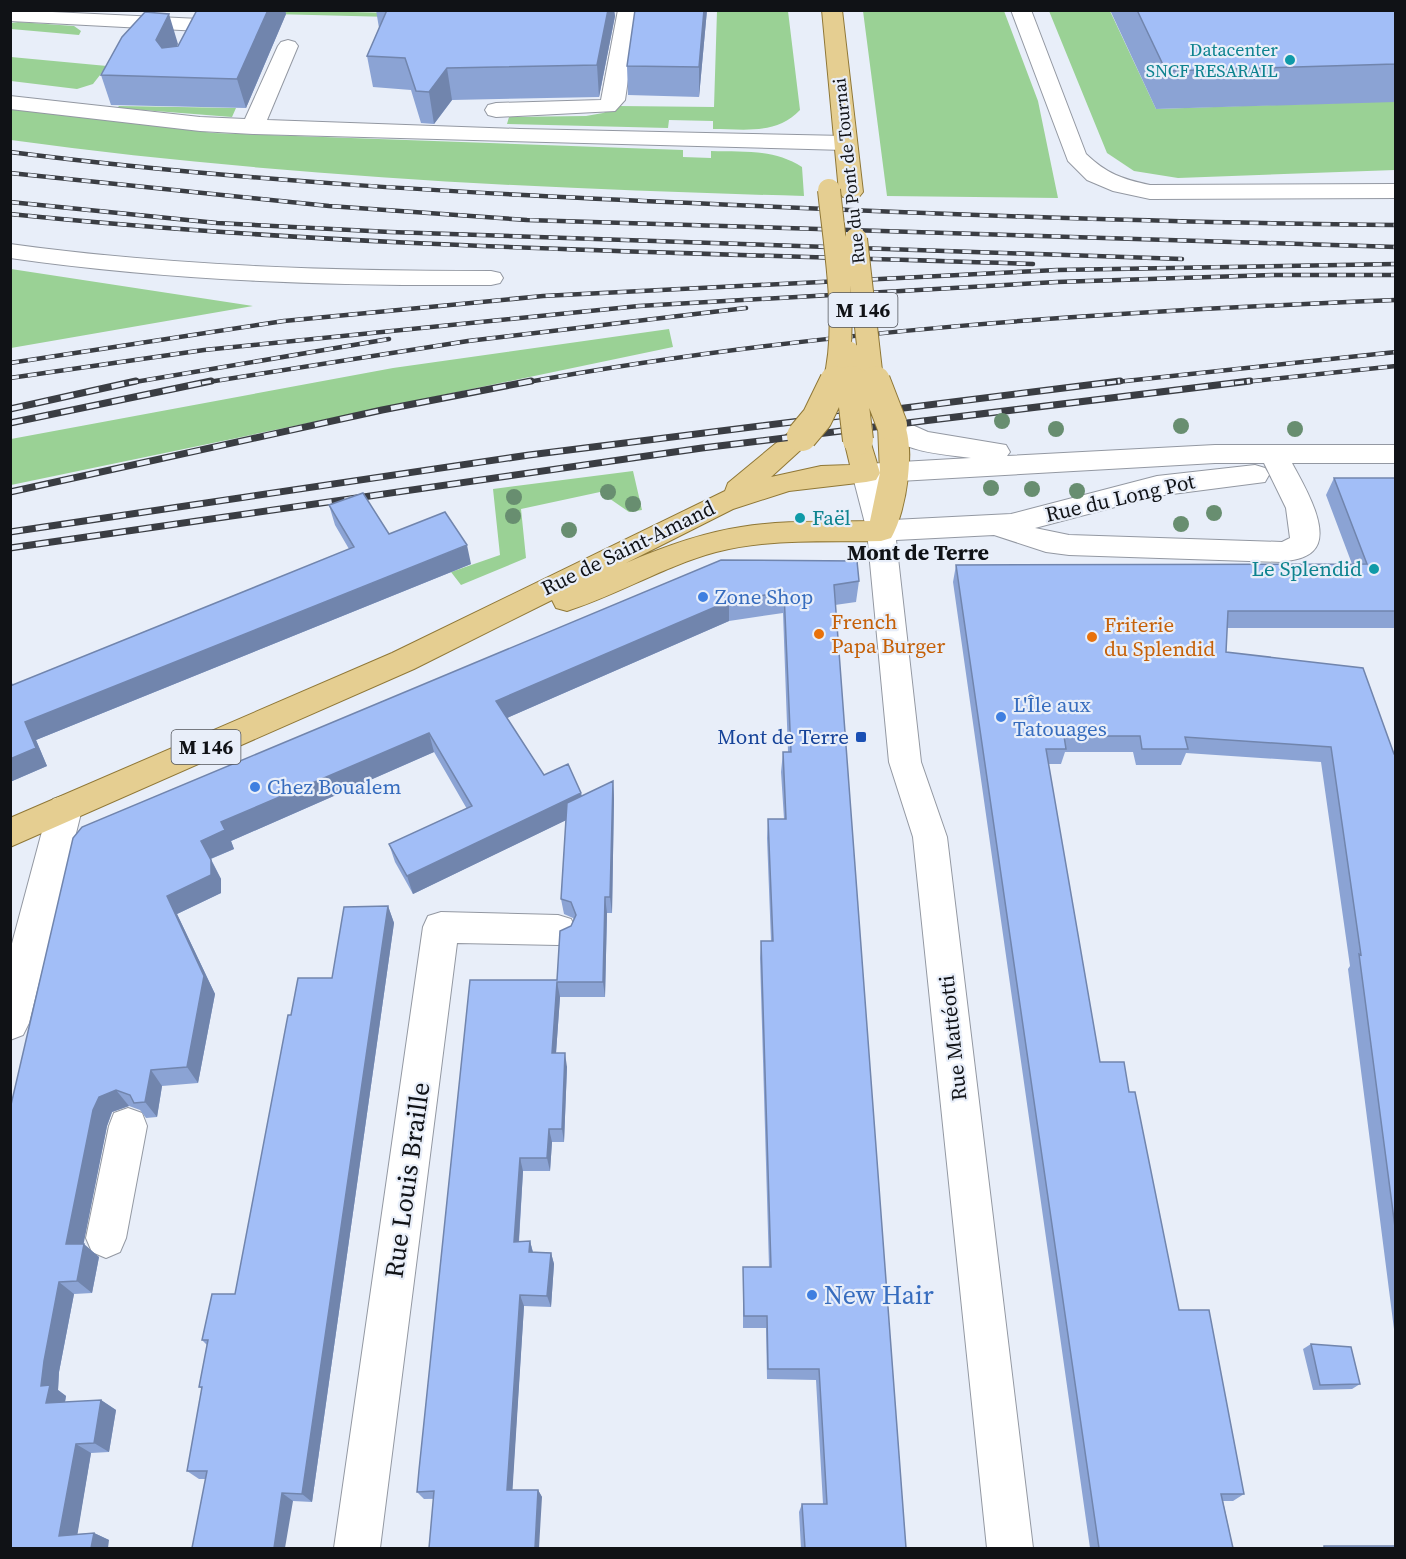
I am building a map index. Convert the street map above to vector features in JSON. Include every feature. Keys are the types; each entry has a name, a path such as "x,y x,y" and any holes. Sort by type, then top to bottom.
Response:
{"main road":[{"name":"Rue du Pont de Tournai","path":"812,10 871,372 893,433 894,471"},
{"name":"Rue du Pont de Tournai","path":"832,10 835,142"},
{"name":"Rue du Pont de Tournai","path":"723,502 802,436 823,411 840,362 842,330 840,191"},
{"name":"Rue du Pont de Tournai","path":"842,330 853,383 858,440 866,473"},
{"name":"Rue Mattéotti","path":"882,531 891,499 894,471"},
{"name":"Rue de Saint-Amand","path":"10,833 403,661 723,502 787,482 821,476 866,473"},
{"name":"Rue de Saint-Amand","path":"403,661 471,641 660,562 737,537 778,533 882,531"}],"street":[{"path":"496,110 607,106 614,100 628,10"},
{"path":"1021,10 1076,156 1095,175 1121,186 1150,192 1395,191"},
{"path":"10,15 149,31 200,26"},
{"path":"253,127 288,46"},
{"path":"86,111 99,92"},
{"path":"10,102 162,121 253,127 835,142"},
{"path":"10,251 123,265 271,276 491,278"},
{"name":"Rue du Long Pot","path":"893,433 897,430 920,439 1019,455 1395,469"},
{"name":"Rue du Long Pot","path":"882,531 999,526 1157,486 1214,477 1278,463 1395,454"},
{"name":"Rue du Long Pot","path":"866,473 1109,459"},
{"path":"999,526 1046,542 1069,545 1282,552 1295,549 1304,543 1306,532 1278,463"},
{"name":"Rue Mattéotti","path":"866,473 882,531 905,762 927,827 933,858 1010,1548"},
{"path":"10,1023 65,809"},
{"name":"Rue Louis Braille","path":"357,1548 441,927 558,930"},
{"path":"106,1238 103,1201 128,1126"}],"green space":[{"path":"274,10 391,13 391,17 273,14"},
{"path":"717,11 788,11 800,110 791,118 771,127 748,130 713,129 713,121 669,120 668,128 507,124 509,117 586,116 603,113 619,106 714,107"},
{"path":"863,11 1004,11 1038,101 1058,198 887,196"},
{"path":"1049,11 1110,11 1156,109 1395,101 1395,170 1178,178 1134,171 1107,153"},
{"path":"11,23 74,26 81,31 79,35 11,29"},
{"path":"11,57 107,66 93,84 77,89 11,81"},
{"path":"119,106 236,108 232,117 117,108"},
{"path":"11,109 214,133 683,150 683,157 711,158 711,151 770,154 802,167 804,196 506,185 209,163 11,140"},
{"path":"11,269 253,306 11,348"},
{"path":"669,329 673,347 11,485 11,439 393,368"},
{"path":"633,471 642,510 629,512 600,492 521,509 526,558 461,585 451,572 500,555 493,489"}],"building":[{"path":"197,10 268,10 237,79 101,75 122,37 145,12 169,14 156,40 162,48 178,46"},
{"path":"387,10 608,10 597,65 447,68 429,92 416,91 405,58 367,56"},
{"path":"635,10 704,10 699,67 627,66"},
{"path":"1137,10 1395,10 1395,64 1166,71"},
{"path":"1334,478 1395,478 1395,611 1228,611 1226,652 1363,668 1395,754 1395,1227 1359,954 1361,955 1331,747 1185,737 1188,749 1142,749 1140,736 1064,736 1066,749 1046,749 1100,1062 1124,1062 1129,1092 1135,1092 1179,1310 1209,1310 1244,1494 1221,1494 1233,1548 1099,1548 956,565 1367,564"},
{"path":"363,493 389,534 445,512 467,545 25,722 36,748 10,759 10,686 354,547 329,505"},
{"path":"721,560 857,561 859,581 834,585 906,1548 805,1548 802,1504 827,1504 819,1369 768,1369 767,1316 744,1316 743,1267 771,1267 761,941 773,941 768,819 786,819 783,752 791,752 784,592 729,601 496,701 544,775 568,764 581,793 407,876 389,844 472,806 429,733 221,822 225,830 201,841 211,860 211,875 167,896 204,976 187,1067 151,1070 145,1102 134,1103 130,1095 116,1090 99,1097 93,1110 66,1244 84,1244 77,1281 59,1282 44,1361 41,1386 50,1385 46,1403 101,1400 94,1443 76,1444 59,1536 94,1533 91,1548 10,1548 10,1109 73,838 82,827"},
{"path":"613,781 610,897 605,897 603,982 557,982 552,1053 565,1053 562,1129 549,1129 547,1158 520,1158 514,1242 530,1241 529,1252 551,1253 547,1296 520,1295 507,1490 538,1490 535,1548 429,1548 434,1491 417,1492 470,980 557,980 560,931 571,926 576,915 571,902 561,899 567,803"},
{"path":"388,906 302,1494 282,1493 274,1548 192,1548 207,1471 187,1471 208,1340 202,1340 212,1294 235,1294 288,1015 291,1015 298,978 332,978 344,907"},
{"path":"1311,1344 1351,1347 1360,1384 1320,1385"},
{"path":"1324,1546 1395,1546 1395,1548 1324,1548"}],"railway":[{"path":"10,152 180,171 350,185 521,195 1044,217 1396,225"},
{"path":"10,173 329,206 527,220 1396,247"},
{"path":"10,202 217,223 390,232 1182,259"},
{"path":"10,214 138,226 393,242 1033,264"},
{"path":"10,363 284,321 543,296 1057,270 1396,264"},
{"path":"10,378 204,350 639,306 1057,282 1272,275 1396,275"},
{"path":"523,383 740,349 958,326 1176,311 1396,300"},
{"path":"202,383 468,341 746,308"},
{"path":"129,383 389,339"},
{"path":"1107,383 1396,352"},
{"path":"1235,383 1396,366"},
{"path":"10,409 136,381"},
{"path":"10,423 211,381"},
{"path":"10,492 382,410 531,381"},
{"path":"10,532 529,455 1120,381"},
{"path":"10,548 702,448 1250,381"}],"place":[{"name":"Datacenter SNCF RESARAIL","path":"1290,60"},
{"name":"Faël","path":"800,518"},
{"name":"Le Splendid","path":"1374,569"},
{"name":"Zone Shop","path":"703,597"},
{"name":"French Papa Burger","path":"819,634"},
{"name":"Friterie du Splendid","path":"1092,637"},
{"name":"L'Île aux Tatouages","path":"1001,717"},
{"name":"Mont de Terre","path":"861,737"},
{"name":"Chez Boualem","path":"255,787"},
{"name":"New Hair","path":"812,1295"}],"district":[{"name":"Mont de Terre","path":"918,552"}]}
